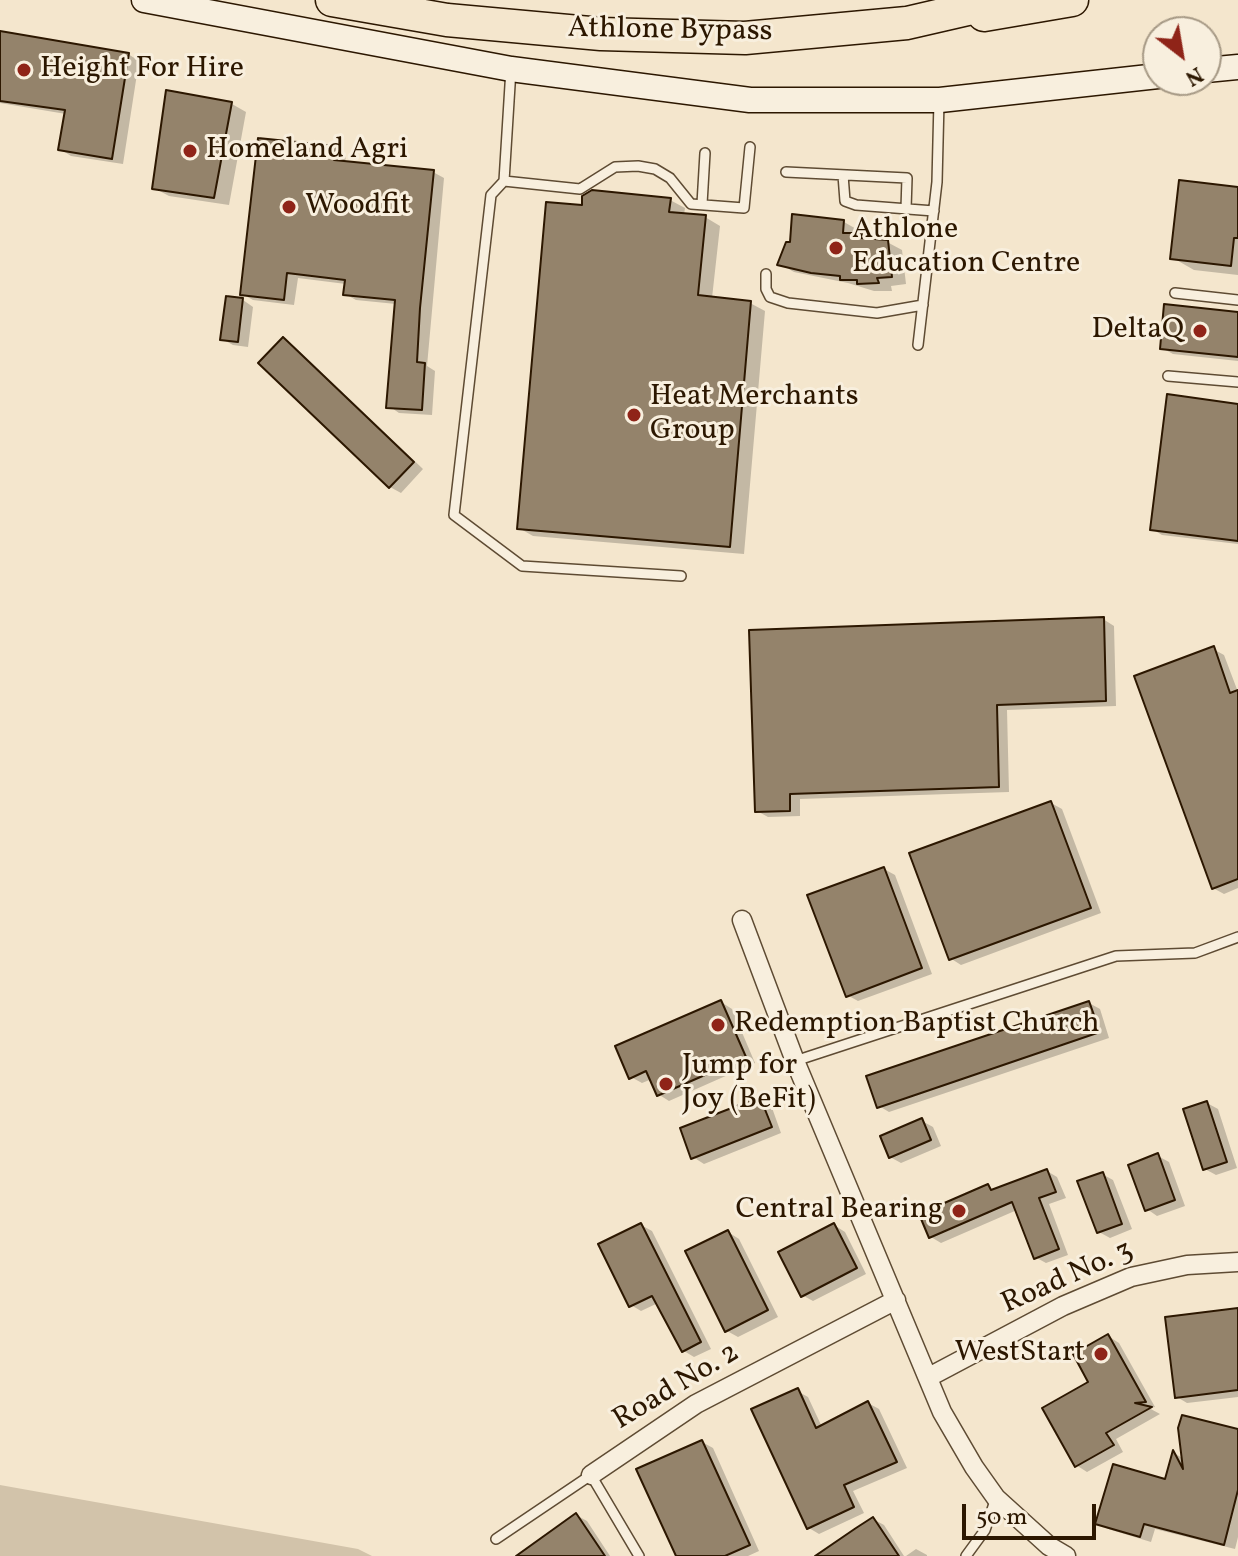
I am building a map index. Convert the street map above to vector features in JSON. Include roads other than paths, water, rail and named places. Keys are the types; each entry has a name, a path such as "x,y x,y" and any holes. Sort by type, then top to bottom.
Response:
{"highway":[{"name":"Athlone Bypass","path":"332,0 447,20 601,34 745,38 907,23 1007,0"},
{"path":"907,23 1005,13 1072,0"}],"street":[{"path":"144,0 511,69 750,100 940,100 1142,78"},
{"path":"742,920 795,1061 942,1412 996,1498 1049,1546 1066,1556"},
{"name":"Road No. 3","path":"929,1377 1055,1310 1131,1277 1187,1265 1238,1262"},
{"name":"Road No. 2","path":"591,1475 696,1404 896,1300"}],"lane":[{"path":"511,69 504,181 491,195 454,515 522,566 681,576"},
{"path":"918,345 934,211 940,100"},
{"path":"504,181 580,189 615,167 638,166 655,169 670,178 691,204 744,208 750,147"},
{"path":"702,204 705,153"},
{"path":"786,172 907,178 906,209"},
{"path":"843,175 845,201 856,205 934,211"},
{"path":"766,274 766,289 770,297 788,303 877,313 923,305"},
{"path":"1175,293 1238,300"},
{"path":"1168,376 1238,382"},
{"path":"795,1061 1116,956 1195,953 1238,937"},
{"path":"591,1475 639,1556"},
{"name":"Road No. 2","path":"496,1539 591,1475"},
{"path":"966,1556 985,1530 996,1498"}],"place":[{"name":"Height For Hire","path":"24,70"},
{"name":"Homeland Agri","path":"190,151"},
{"name":"Woodfit","path":"289,207"},
{"name":"Athlone Education Centre","path":"836,248"},
{"name":"DeltaQ","path":"1200,331"},
{"name":"Heat Merchants Group","path":"634,415"},
{"name":"Redemption Baptist Church","path":"718,1025"},
{"name":"Jump for Joy (BeFit)","path":"666,1084"},
{"name":"Central Bearing","path":"959,1211"},
{"name":"WestStart","path":"1101,1354"}]}
